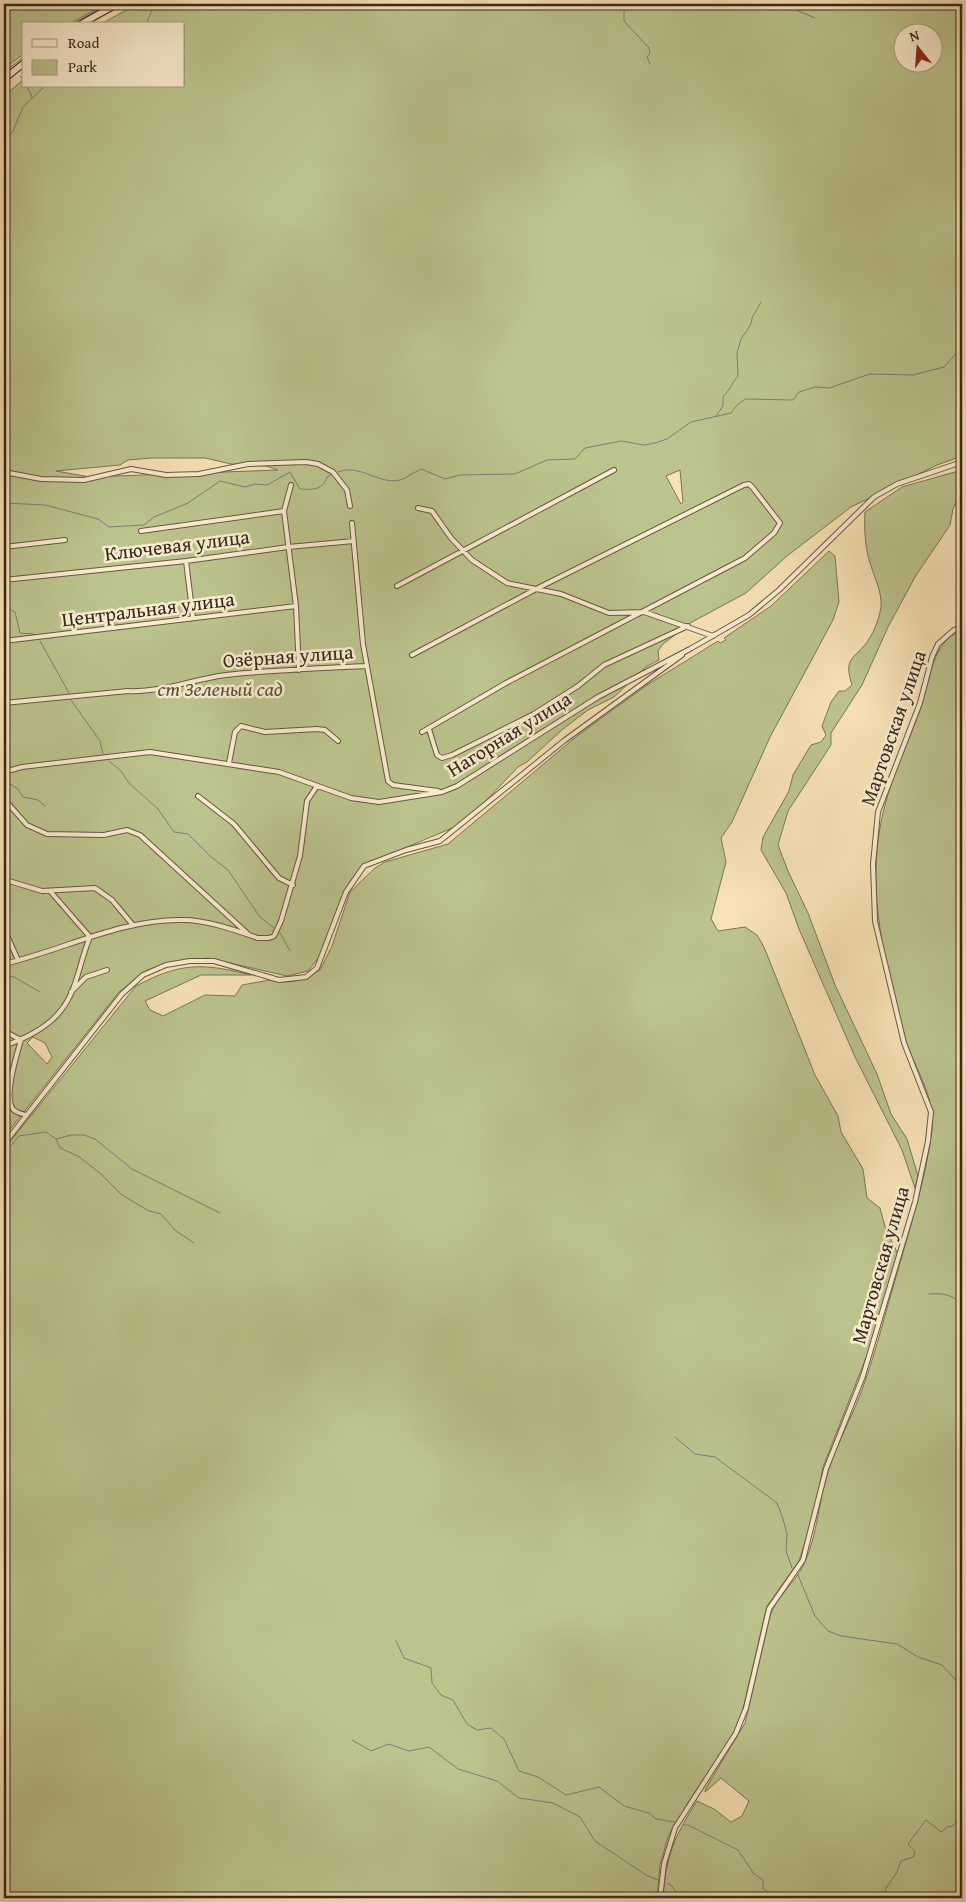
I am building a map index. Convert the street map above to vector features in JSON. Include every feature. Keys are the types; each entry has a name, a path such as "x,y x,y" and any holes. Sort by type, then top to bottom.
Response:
{"street":[{"path":"85,22 117,4"},
{"path":"4,78 22,64"},
{"path":"4,472 41,479 84,480 131,469 166,475 182,475 199,474 248,464 306,462 318,464 333,472 347,490 350,506"},
{"name":"Нагорная улица","path":"4,772 22,767 150,752 279,772 351,798 379,802 442,792 457,786 598,696 690,649 749,615 779,590 874,497 897,484 962,462"},
{"path":"397,586 614,470"},
{"path":"412,655 536,589 744,485 749,484 754,488 780,523 774,533 745,558 506,682 422,732"},
{"path":"291,485 284,511 296,606 299,670"},
{"path":"418,508 432,511 438,516 451,538 463,550 486,571 507,583 561,594 609,613 644,612 713,636"},
{"path":"141,531 284,511"},
{"path":"352,523 367,666 388,781 393,785 442,792"},
{"path":"4,547 65,540"},
{"name":"Ключевая улица","path":"4,579 186,561 288,547 354,541"},
{"path":"186,561 193,618"},
{"name":"Центральная улица","path":"4,641 296,606"},
{"path":"429,729 437,755 442,758 452,755 534,714 578,686 604,665 688,626"},
{"name":"Мартовская улица","path":"660,1898 664,1864 675,1828 736,1733 746,1708 769,1609 803,1560 826,1468 863,1376 915,1202 928,1141 930,1112 904,1043 875,921 873,864 878,812 920,703 932,656 938,644 954,630 962,627"},
{"path":"4,1144 122,994 143,975 166,966 190,961 214,961 279,980 306,977 317,968 346,892 364,866 406,850 440,841 565,740 690,649"},
{"name":"Озёрная улица","path":"4,703 128,691 148,692 210,677 367,666"},
{"path":"229,763 235,732 241,726 265,732 325,730 338,741"},
{"path":"4,964 132,924 184,920 263,938 274,936 293,885 300,856 307,800 317,786"},
{"path":"198,796 234,824 279,878 293,885"},
{"path":"4,800 27,825 47,834 104,835 127,830 140,835 250,935"},
{"path":"9,881 30,889 50,892 95,888 112,900 132,924"},
{"path":"50,892 90,937"},
{"path":"4,929 18,960"},
{"path":"4,1046 21,1040 50,1021 62,1009 70,994 90,937"},
{"path":"70,994 86,977 107,970"},
{"path":"4,1031 21,1040"},
{"path":"21,1040 13,1068 10,1103 13,1110 26,1115"},
{"path":"4,1108 10,1103"}],"green space":[{"path":"4,4 106,4 73,22 22,22 22,55 4,68"},
{"name":"ст Зеленый сад","path":"137,4 962,4 962,456 937,465 851,507 787,556 746,593 692,622 663,644 658,651 659,660 646,667 614,697 588,710 563,729 527,762 518,767 483,804 457,826 362,866 345,890 327,941 320,956 308,971 287,976 208,958 171,962 145,971 119,992 4,1137 4,96 22,81 22,88 185,88 185,22 105,22","holes":["205,458 231,464 266,466 278,470 90,477 56,471 120,465 128,460","680,470 683,502 681,504 666,476","33,1037 45,1043 52,1057 47,1064 27,1043"]},
{"path":"962,470 962,490 953,509 950,525 915,577 888,627 862,685 831,733 831,745 788,811 778,845 808,913 835,985 877,1074 891,1114 907,1139 918,1176 915,1188 902,1150 855,1057 799,929 786,893 761,850 763,837 789,791 793,775 811,745 821,742 826,735 822,726 831,702 839,691 845,691 852,685 849,675 850,663 852,658 869,639 878,619 881,607 880,596 867,553 865,512 902,487"},
{"path":"829,551 835,556 839,602 833,620 770,737 732,822 721,838 726,862 711,919 718,931 745,927 757,935 764,947 815,1075 838,1116 841,1132 863,1169 867,1198 880,1208 886,1230 898,1254 869,1350 823,1467 814,1514 799,1561 767,1606 743,1709 733,1735 689,1801 668,1837 660,1865 657,1898 4,1898 4,1149 136,986 166,972 192,967 219,968 251,975 201,975 145,1001 150,1010 163,1016 205,995 235,996 242,985 270,980 288,982 306,979 320,970 332,946 350,892 375,868 385,862 448,844 577,736 647,685 718,641 720,643 726,640 724,638 771,606"},
{"path":"962,630 962,1898 663,1898 666,1870 672,1847 682,1825 697,1801 714,1809 731,1822 742,1816 749,1801 721,1778 705,1792 706,1788 745,1723 773,1609 800,1571 809,1553 828,1472 870,1368 921,1189 933,1118 927,1093 903,1031 888,970 878,910 877,850 890,788 920,710 933,664 944,643 952,635"}],"waterway":[{"path":"76,22 108,4"},
{"path":"147,22 152,10 165,4"},
{"path":"624,4 624,21 649,48 650,53 647,57 650,64"},
{"path":"782,4 815,18"},
{"path":"4,51 9,56 10,68"},
{"path":"4,72 22,58"},
{"path":"28,88 32,97"},
{"path":"4,142 13,131 23,107 43,88"},
{"path":"716,416 723,406 723,397 738,376 737,353 741,339 751,324 752,318 761,302"},
{"path":"338,472 354,470 392,481 403,479 421,469 445,479 460,475 515,474 547,460 575,459 585,448 621,441 644,445 655,443 667,439 691,422 731,413 745,399 793,400 799,392 815,387 829,388 870,374 913,375 944,367 962,347"},
{"path":"4,503 45,505 98,519 109,527 144,525 154,517 188,503 220,481 245,487 255,484 267,485 290,472 300,489 309,489 320,487 327,477 331,475"},
{"path":"4,603 4,606 15,612 20,633 34,634"},
{"path":"40,641 69,693"},
{"path":"71,700 100,741 103,754"},
{"path":"109,761 121,771 129,783 158,809 174,832 188,834 210,856 228,870 260,917 274,928"},
{"path":"4,780 18,789 23,797 38,800 45,806"},
{"path":"280,933 290,951"},
{"path":"4,975 14,977 40,992"},
{"path":"4,1154 19,1136 46,1132 56,1139 60,1148 78,1156 101,1174 122,1195 149,1211 161,1214 176,1231 194,1243"},
{"path":"56,1139 71,1135 84,1135 95,1139 132,1169 220,1213"},
{"path":"929,1294 943,1294 952,1297 962,1306"},
{"path":"675,1437 695,1454 715,1457 777,1503 787,1534 786,1551 792,1568"},
{"path":"798,1575 815,1616 828,1631 841,1636 897,1644 918,1657 942,1665 962,1687"},
{"path":"396,1641 404,1658 431,1668 432,1683 441,1695 453,1700 467,1724 477,1730 491,1728 504,1739 519,1771 538,1777 566,1795 599,1787 624,1806 649,1813 656,1819 675,1822"},
{"path":"352,1740 371,1751 389,1744 409,1751 429,1747 458,1769 497,1781 519,1798 553,1803 580,1817 595,1841 646,1875 658,1880"},
{"path":"894,1898 894,1895 887,1894 885,1890 897,1872 901,1861 913,1857 915,1852 908,1844 926,1820 941,1832 947,1827 953,1826 961,1816 962,1809"},
{"path":"684,1825 688,1825 738,1850 754,1874 763,1880 763,1889 773,1894 775,1898"},
{"path":"667,1883 672,1886 680,1898"}]}
